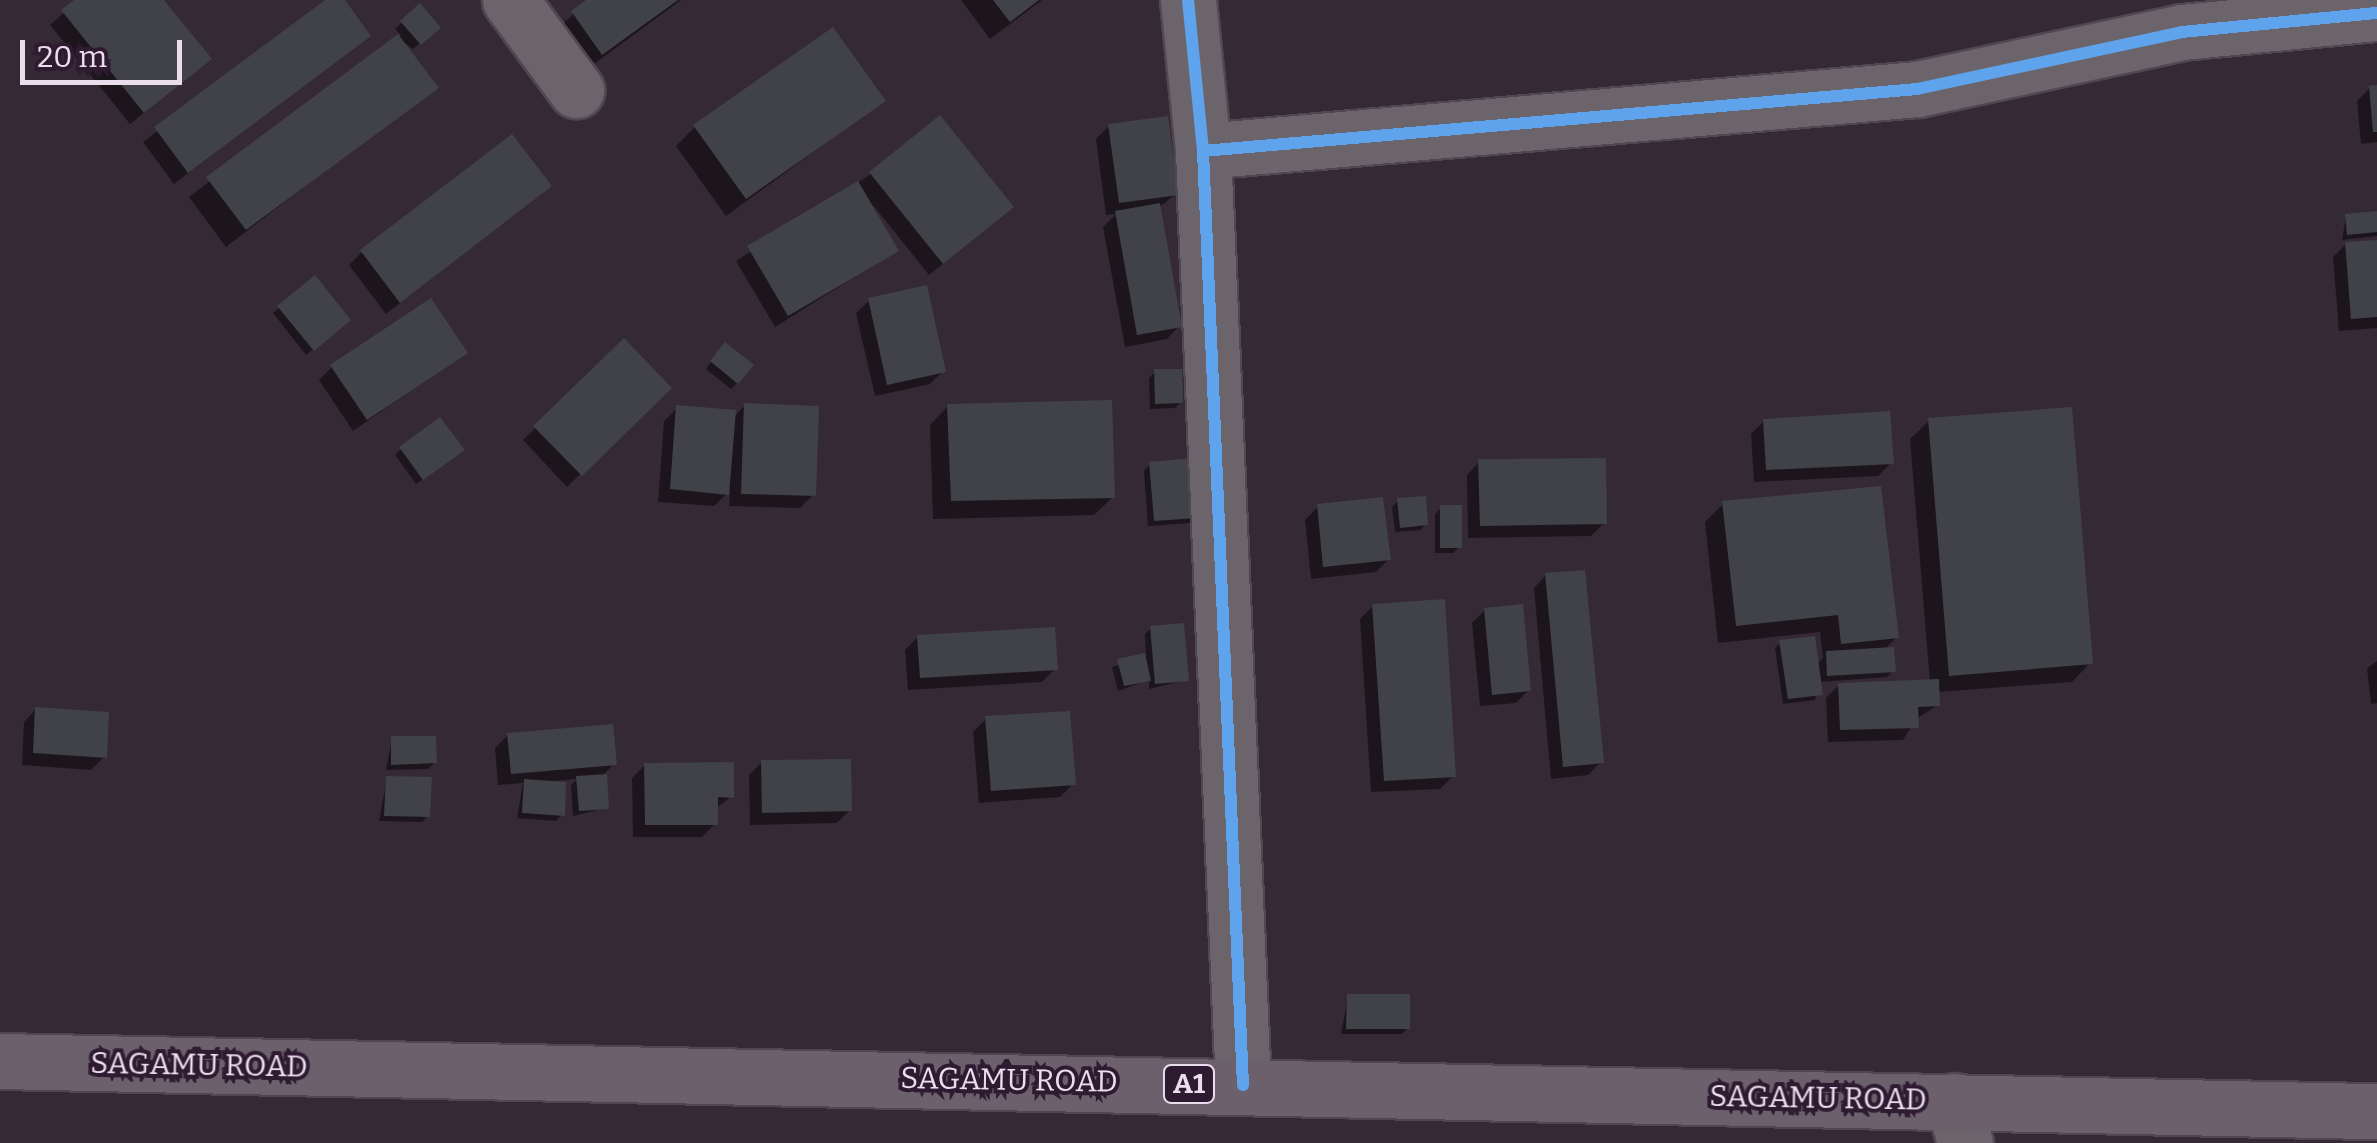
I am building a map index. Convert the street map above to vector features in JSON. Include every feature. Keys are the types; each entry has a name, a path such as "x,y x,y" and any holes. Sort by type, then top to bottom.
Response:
{"highway":[{"name":"SAGAMU ROAD","path":"0,1061 1243,1085 1960,1122 2377,1111"}],"street":[{"path":"510,0 576,90"},
{"path":"1188,0 1203,150 1243,1085"},
{"path":"1203,150 1917,89 2182,32 2377,14"}],"building":[{"path":"74,0 164,0 212,59 144,113 61,10"},
{"path":"325,0 345,0 371,36 188,173 154,127"},
{"path":"586,0 678,0 602,55 571,11"},
{"path":"993,0 1039,0 1010,22"},
{"path":"420,3 441,28 421,45 400,21"},
{"path":"833,27 886,101 746,199 693,125"},
{"path":"398,34 439,88 246,230 206,177"},
{"path":"2377,85 2377,132 2373,132 2369,86"},
{"path":"940,115 1014,207 943,264 869,172"},
{"path":"1168,116 1179,195 1119,203 1108,124"},
{"path":"512,134 552,186 400,303 360,250"},
{"path":"858,181 899,251 788,316 747,246"},
{"path":"1160,203 1182,327 1137,335 1115,211"},
{"path":"2377,211 2377,232 2347,235 2345,214"},
{"path":"2377,240 2377,317 2351,319 2345,242"},
{"path":"315,275 351,320 314,351 277,306"},
{"path":"927,285 946,372 887,385 868,298"},
{"path":"431,298 468,353 367,420 330,365"},
{"path":"624,338 672,388 582,476 533,426"},
{"path":"725,342 754,365 738,384 710,361"},
{"path":"1154,369 1182,369 1183,403 1155,404"},
{"path":"1112,400 1115,498 951,501 947,404"},
{"path":"744,403 819,406 816,496 741,494"},
{"path":"676,405 736,410 729,495 670,489"},
{"path":"2072,407 2093,664 1949,676 1928,418"},
{"path":"1890,411 1894,464 1766,470 1763,419"},
{"path":"440,417 465,450 423,480 399,447"},
{"path":"1193,458 1197,518 1154,521 1149,462"},
{"path":"1606,458 1607,524 1480,526 1478,459"},
{"path":"1881,486 1899,638 1841,644 1838,615 1736,626 1722,501"},
{"path":"1426,496 1428,525 1400,528 1397,498"},
{"path":"1383,497 1391,560 1323,567 1317,504"},
{"path":"1440,505 1462,505 1462,548 1440,548"},
{"path":"1585,570 1604,763 1563,767 1545,573"},
{"path":"1445,599 1456,777 1384,781 1372,604"},
{"path":"1523,604 1531,691 1492,695 1484,608"},
{"path":"1184,623 1189,681 1155,684 1150,626"},
{"path":"1055,627 1058,670 920,678 917,635"},
{"path":"1815,636 1823,695 1788,699 1779,640"},
{"path":"1894,647 1896,672 1827,676 1826,651"},
{"path":"1145,653 1151,681 1124,686 1117,659"},
{"path":"1939,679 1940,706 1918,707 1919,728 1840,730 1838,683"},
{"path":"35,707 109,712 107,758 33,753"},
{"path":"1070,711 1076,785 991,791 985,716"},
{"path":"613,724 617,765 511,774 507,733"},
{"path":"391,736 436,736 437,763 391,765"},
{"path":"851,759 852,811 762,813 761,760"},
{"path":"734,762 734,798 718,797 718,825 645,825 644,763"},
{"path":"607,774 609,809 579,811 576,776"},
{"path":"386,776 432,777 430,817 384,816"},
{"path":"524,779 566,782 565,816 522,813"},
{"path":"1347,994 1410,994 1410,1029 1346,1029"}],"cycle path":[{"path":"1188,0 1203,151 1243,1085"},
{"path":"1203,151 1917,89 2182,32 2377,13"}]}
